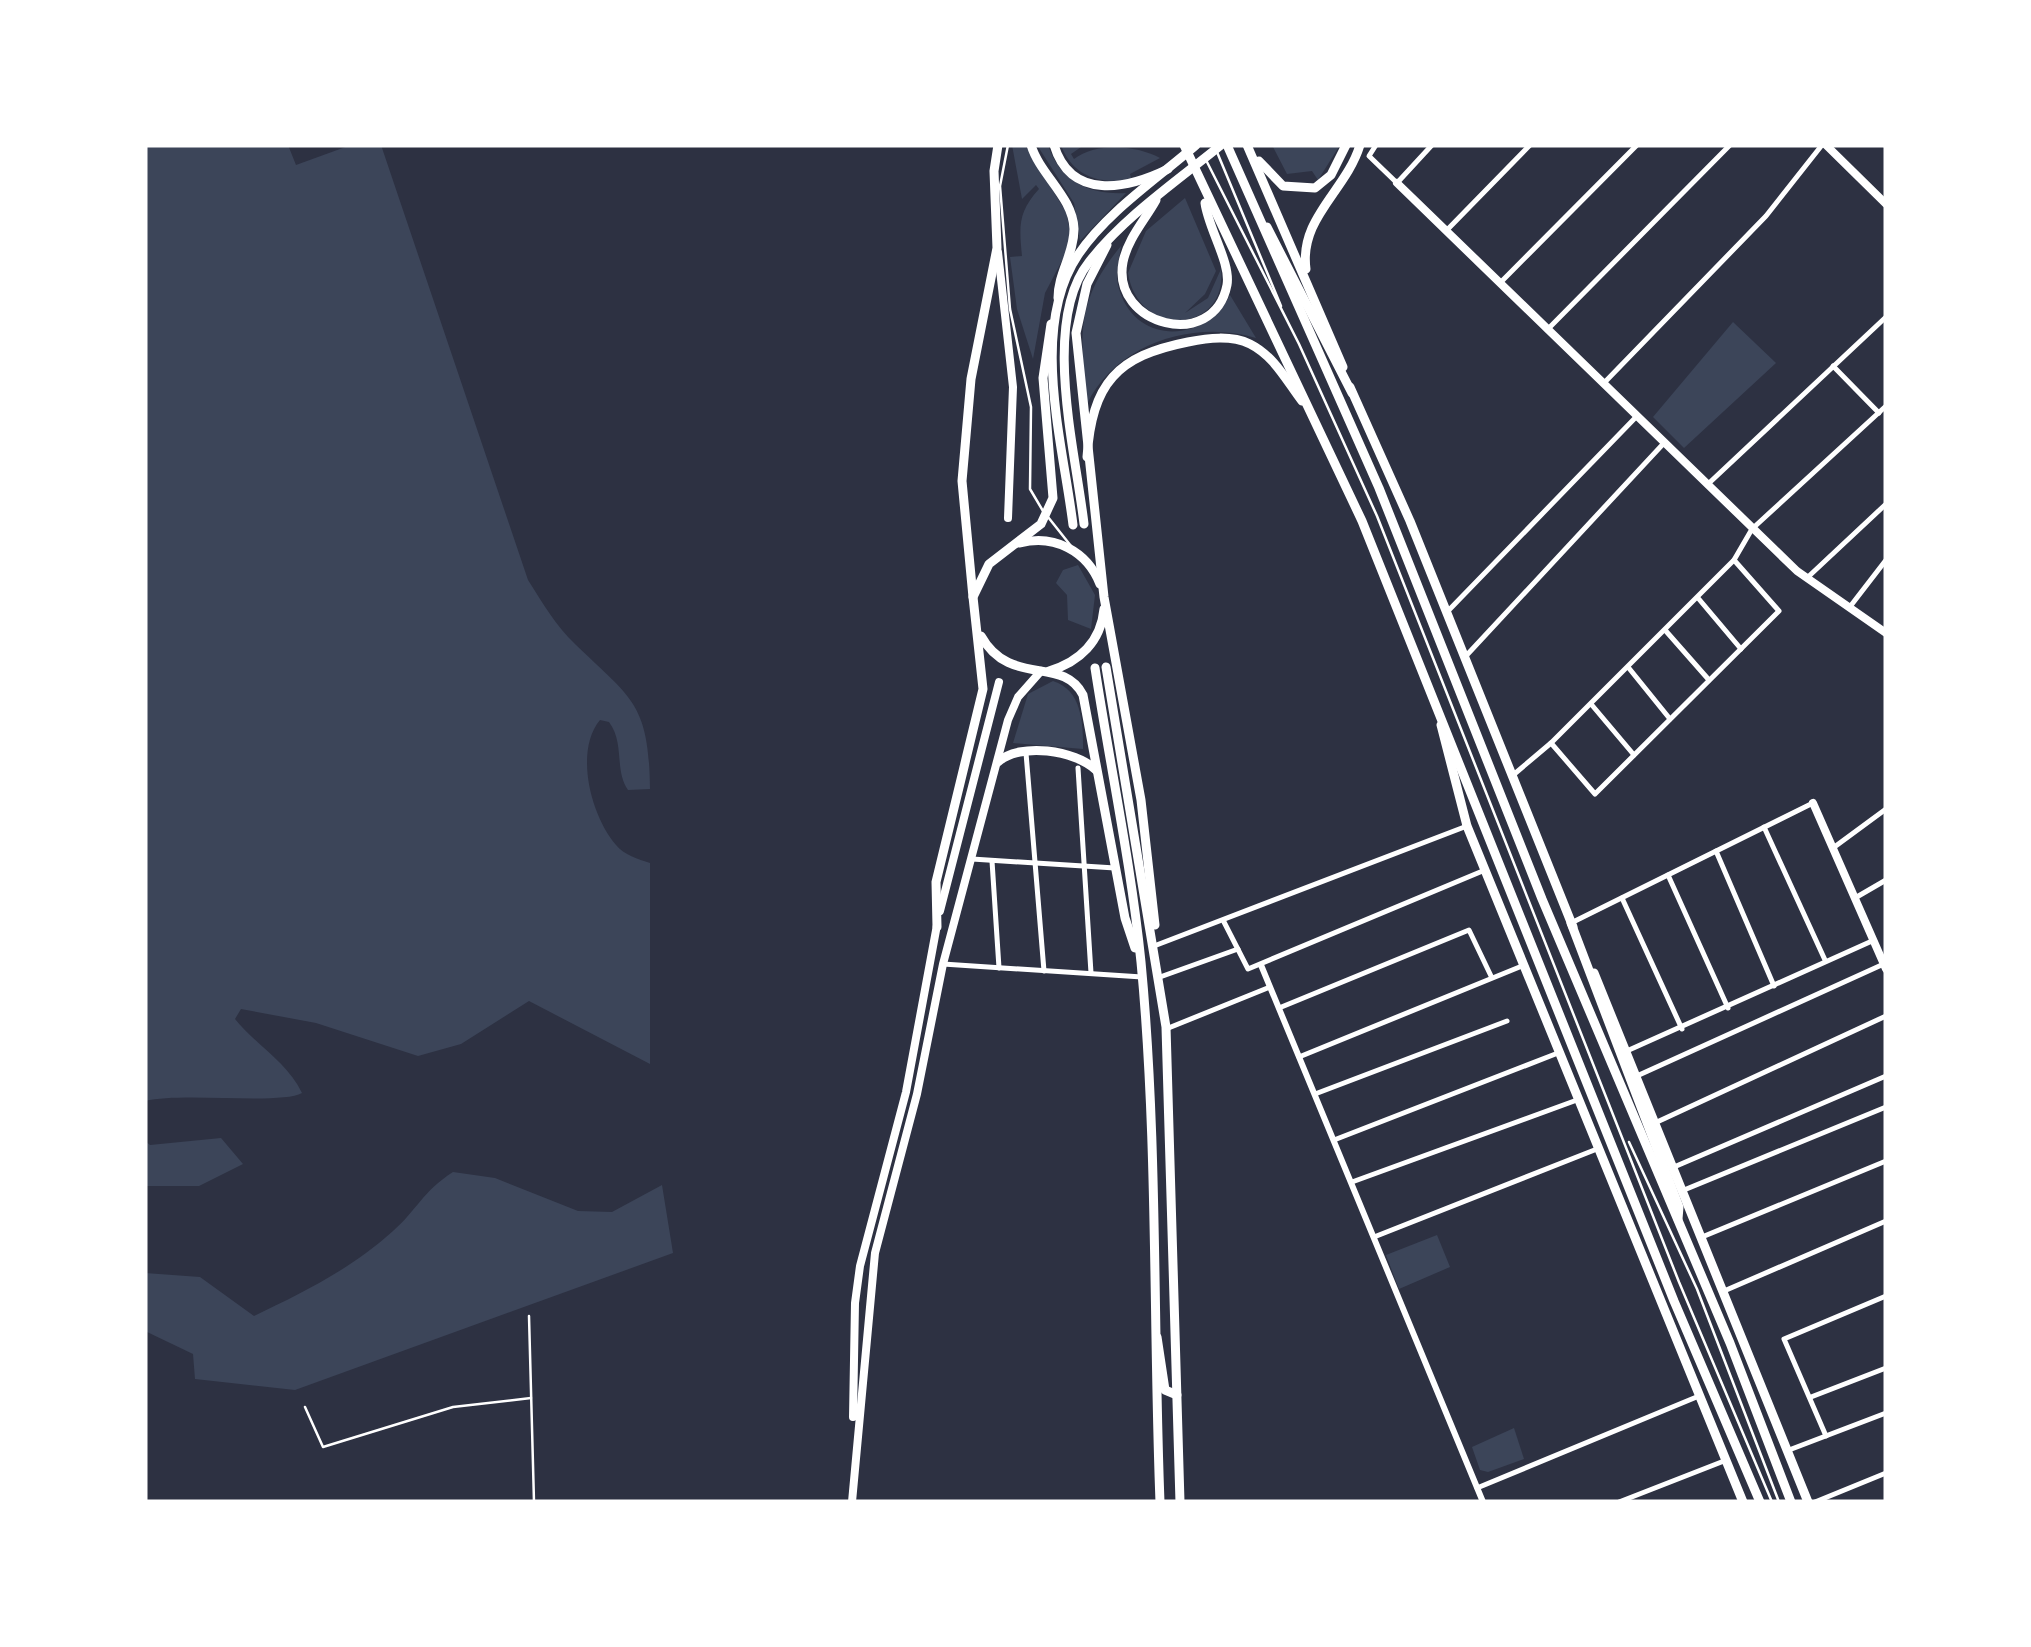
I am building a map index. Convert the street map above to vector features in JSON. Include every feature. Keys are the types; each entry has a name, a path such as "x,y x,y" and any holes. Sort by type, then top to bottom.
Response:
{"main road":[{"path":"998,145 994,172 997,248 1012,386 1008,518"},
{"path":"1031,145 1073,220 1073,245 1058,282 1058,298"},
{"path":"1054,145 1071,174 1099,188 1138,183 1168,170"},
{"path":"1184,145 1314,416 1760,1502"},
{"path":"973,597 989,564 1047,516 1054,488 1044,378 1058,298 1084,247 1199,145"},
{"path":"1051,324 1079,525 1064,330 1078,278 1106,245 1219,145 1287,261 1352,393"},
{"path":"1247,145 1446,613 1571,923 1664,1163 1679,1207 1678,1221"},
{"path":"1247,145 1276,182 1301,190 1324,182 1346,145"},
{"path":"1308,282 1304,253 1308,233 1351,169 1360,145"},
{"path":"1824,145 1886,204"},
{"path":"1396,183 1806,579 1886,633"},
{"path":"1156,200 1127,249 1124,282 1133,302 1148,318 1182,326 1210,314 1226,288 1226,266 1210,232 1205,195"},
{"path":"1251,199 1379,488 1542,900 1791,1502"},
{"path":"1106,245 1078,309 1087,456 1104,596 1149,852 1154,946"},
{"path":"936,927 936,882 983,689 963,511 966,418 997,248"},
{"path":"1087,456 1091,416 1111,376 1140,355 1196,341 1228,338 1253,346 1274,363 1314,416"},
{"path":"852,1502 868,1301 943,964 998,762 1018,697 1045,672 1077,660 1099,632 1104,596 1088,563 1074,551 1041,540 1017,544"},
{"path":"977,629 998,658 1012,666 1074,683 1083,695 1125,918 1141,964"},
{"path":"1106,667 1166,1029 1180,1502"},
{"path":"1094,668 1132,881 1142,976 1160,1502"},
{"path":"855,1452 855,1303 876,1203 906,1092 936,927 999,682"},
{"path":"1440,718 1450,774 1467,826 1743,1502"},
{"path":"998,762 1026,750 1076,758 1096,770"},
{"path":"1813,803 1885,965"},
{"path":"1571,923 1629,1050 1811,1502"},
{"path":"876,1203 888,1207"},
{"path":"1154,1328 1165,1390 1177,1395"}],"street":[{"path":"1376,145 1369,156 1396,183 1432,145"},
{"path":"1446,231 1530,145"},
{"path":"1500,284 1637,145"},
{"path":"1547,330 1730,145"},
{"path":"1603,384 1766,216 1824,145"},
{"path":"1707,485 1886,317"},
{"path":"1834,366 1879,413"},
{"path":"1510,777 1551,743 1698,597 1734,560 1752,529 1886,406"},
{"path":"1446,613 1636,416"},
{"path":"1464,658 1664,443"},
{"path":"1806,579 1886,504"},
{"path":"1551,743 1594,794 1779,610 1734,560"},
{"path":"1849,608 1886,560"},
{"path":"1698,597 1740,649"},
{"path":"1664,629 1709,680"},
{"path":"1628,666 1670,719"},
{"path":"1590,704 1634,755"},
{"path":"1026,750 1039,863 1044,970"},
{"path":"1078,768 1090,973"},
{"path":"1571,923 1813,803"},
{"path":"1833,848 1886,810"},
{"path":"1154,946 1467,826"},
{"path":"1764,827 1825,960"},
{"path":"1716,851 1774,986"},
{"path":"972,859 1116,868"},
{"path":"992,860 999,968"},
{"path":"1224,922 1248,969 1485,870"},
{"path":"1668,875 1728,1008"},
{"path":"1855,898 1886,880"},
{"path":"1622,898 1682,1029"},
{"path":"1279,1008 1469,930 1490,976"},
{"path":"1629,1050 1874,940"},
{"path":"1160,978 1238,949"},
{"path":"943,964 1142,976"},
{"path":"1638,1075 1885,965"},
{"path":"1261,966 1483,1502"},
{"path":"1299,1057 1490,976 1525,966"},
{"path":"1166,1029 1270,986"},
{"path":"1657,1122 1886,1016"},
{"path":"1315,1094 1507,1020"},
{"path":"1334,1140 1561,1052"},
{"path":"1674,1168 1886,1076"},
{"path":"1352,1182 1580,1099"},
{"path":"1684,1190 1886,1107"},
{"path":"1374,1236 1600,1148"},
{"path":"1702,1237 1886,1161"},
{"path":"1724,1290 1886,1221"},
{"path":"1826,1436 1784,1339 1886,1296"},
{"path":"1810,1397 1886,1368"},
{"path":"1477,1488 1699,1396"},
{"path":"1789,1450 1886,1413"},
{"path":"1619,1502 1724,1461"},
{"path":"1811,1502 1886,1473"}],"lane":[{"path":"1008,145 1000,186 1010,309 1031,407 1030,489 1074,551"},
{"path":"1199,145 1377,516 1622,1128 1679,1282 1772,1502"},
{"path":"1219,145 1221,163 1289,326"},
{"path":"1622,1128 1697,1289 1779,1502"},
{"path":"529,1316 534,1502"},
{"path":"305,1407 323,1447 382,1424 452,1406 531,1398"}],"shaded area":[{"path":"145,145 288,145 296,165 351,145 381,145 528,580 562,630 624,691 641,720 650,789 628,790 621,774 617,739 609,722 600,720 592,733 587,766 593,801 607,833 623,851 650,863 650,1064 529,1001 461,1044 418,1056 316,1023 241,1009 235,1019 288,1072 302,1093 274,1098 145,1101"},
{"path":"1012,145 1025,145 1066,212 1070,230 1066,253 1045,293 1033,359 1017,309 1010,257 1022,256 1021,220 1039,189 1036,185 1022,199"},
{"path":"1037,145 1048,145 1060,168 1078,184 1100,192 1126,193 1080,241 1074,203"},
{"path":"1061,145 1084,145 1071,154 1074,159 1093,150 1116,147 1160,158 1130,174 1131,178 1109,181 1080,171"},
{"path":"1272,145 1340,145 1318,180 1312,171 1287,174"},
{"path":"1185,198 1216,271 1205,294 1185,313 1208,298 1221,269 1219,291 1211,306 1197,316 1181,320 1164,318 1148,309 1135,294 1128,273 1146,231"},
{"path":"1121,246 1118,286 1129,310 1142,322 1157,329 1190,329 1219,311 1230,295 1256,338 1207,332 1159,341 1117,366 1087,404 1084,320 1095,284"},
{"path":"1733,322 1776,363 1684,448 1653,417"},
{"path":"1078,565 1095,595 1091,629 1068,620 1067,595 1056,583 1063,570"},
{"path":"1053,681 1070,692 1079,709 1083,749 1013,743 1028,694"},
{"path":"221,1138 243,1164 199,1186 145,1186 145,1141 150,1145"},
{"path":"453,1172 495,1178 578,1211 612,1212 662,1185 673,1253 295,1390 195,1379 193,1354 145,1331 145,1273 200,1277 254,1316 361,1257"},
{"path":"1437,1235 1450,1267 1399,1289 1386,1255"},
{"path":"1514,1428 1524,1459 1488,1472 1480,1470 1472,1447"}]}
